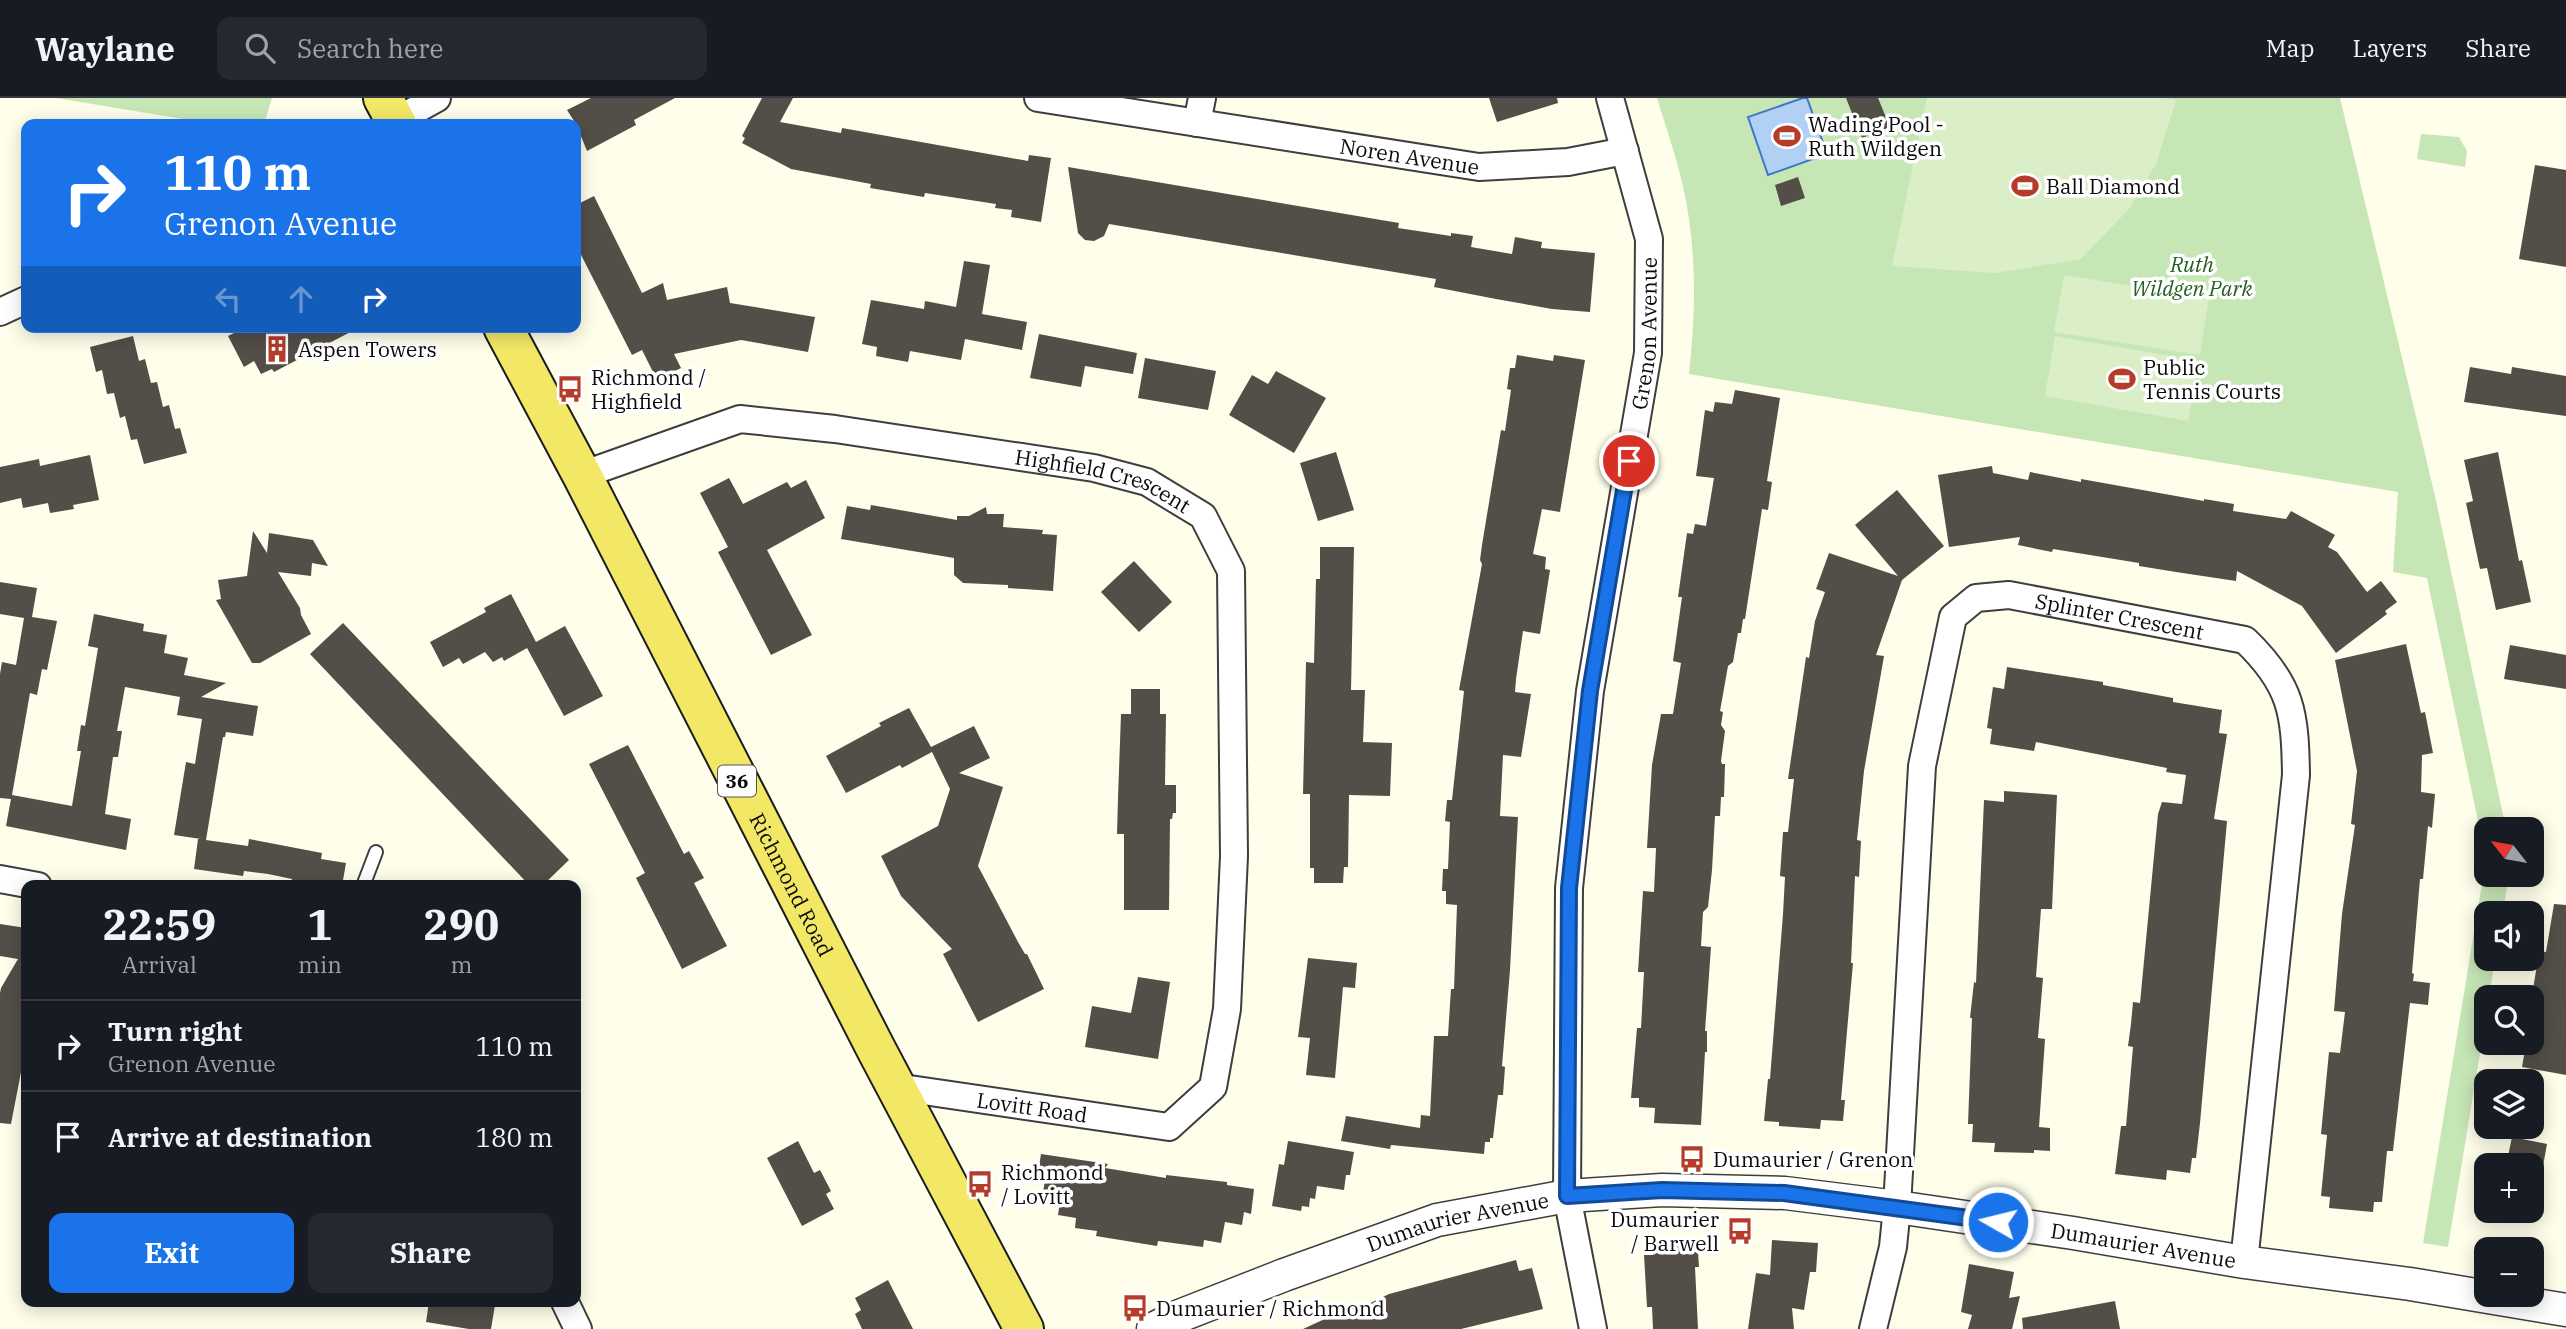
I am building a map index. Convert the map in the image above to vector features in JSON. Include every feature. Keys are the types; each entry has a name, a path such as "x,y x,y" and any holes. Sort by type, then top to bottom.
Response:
{"main road":[{"name":"Richmond Road","path":"506,333 1024,1329"}],"street":[{"path":"392,117 437,98"},
{"name":"Noren Avenue","path":"1038,98 1199,111 1479,167 1568,162 1625,151"},
{"name":"Grenon Avenue","path":"1593,1329 1567,1196 1569,888 1590,691 1648,353 1649,239 1610,98"},
{"path":"0,312 21,302"},
{"name":"Highfield Crescent","path":"582,475 740,419 835,429 1094,468 1147,482 1203,516 1231,571 1234,856 1227,1009 1213,1087 1169,1127"},
{"name":"Splinter Crescent","path":"1873,1329 1893,1247 1897,1207 1922,766 1953,617 1976,598 2009,595 2245,640 2268,661 2287,693 2295,739 2295,775 2244,1262"},
{"path":"0,879 21,883"},
{"name":"Lovitt Road","path":"896,1087 1169,1127"},
{"name":"Dumaurier Avenue","path":"1153,1329 1284,1275 1437,1220 1567,1196 1662,1190 1784,1193 1897,1207 2566,1310"},
{"path":"567,1307 578,1329"}],"lane":[{"path":"365,880 376,852"}],"green space":[{"path":"56,98 272,98 266,119 183,119"},
{"name":"Ruth Wildgen Park","path":"1657,98 2340,98 2435,496 2503,817 2477,817 2427,578 2393,572 2398,492 1689,374 1694,303 1693,257 1688,210"},
{"name":"Ball Diamond","path":"1927,98 2176,100 2156,164 2129,209 2081,259 1995,273 1892,266"},
{"path":"2421,134 2459,137 2467,151 2465,167 2417,159"},
{"path":"2064,275 2209,298 2200,355 2054,332"},
{"name":"Public Tennis Courts","path":"2055,336 2199,361 2188,421 2045,396"},
{"name":"Ruth Wildgen Park","path":"2481,887 2507,887 2505,901 2479,901"},
{"name":"Ruth Wildgen Park","path":"2474,932 2474,971 2493,971 2491,985 2474,985 2474,1055 2480,1055 2477,1069 2474,1069 2474,1090 2448,1247 2423,1243"}],"water":[{"name":"Wading Pool - Ruth Wildgen","path":"1807,98 1827,154 1768,175 1748,117"}],"building":[{"path":"591,98 675,98 634,120 636,125 587,151 581,136 581,119 573,119 567,110"},
{"path":"762,98 793,98 780,122 841,133 842,128 1028,161 1029,155 1051,158 1041,222 1011,217 1012,210 995,208 996,204 925,193 924,197 870,188 871,184 791,169 742,143 745,138 742,136"},
{"path":"1489,98 1557,98 1558,103 1497,122"},
{"path":"1846,98 1878,98 1890,127 1862,138"},
{"path":"2535,165 2566,170 2566,267 2519,259"},
{"path":"1068,167 1399,223 1398,228 1451,236 1451,233 1473,236 1471,247 1512,254 1515,237 1542,242 1541,248 1595,253 1590,312 1552,309 1434,287 1436,279 1109,224 1104,236 1094,241 1085,240 1078,233"},
{"path":"1798,177 1805,198 1781,206 1775,185"},
{"path":"594,196 642,293 663,283 667,300 727,287 730,303 815,317 808,352 741,340 674,354 681,368 657,380 642,350 632,355 581,255 581,202"},
{"path":"964,261 990,265 982,314 1027,322 1022,350 965,339 961,360 910,351 908,362 876,356 877,347 862,344 871,300 924,309 925,301 956,307"},
{"name":"Aspen Towers","path":"234,333 349,333 274,372 272,369 261,374 254,361 244,367 228,336"},
{"path":"1039,334 1137,353 1133,374 1085,366 1081,387 1030,378"},
{"path":"133,336 139,361 145,359 151,383 157,382 163,407 169,405 175,429 180,428 187,453 144,464 137,439 131,440 125,416 120,418 114,393 107,394 102,370 96,372 90,347"},
{"path":"1517,355 1553,361 1554,355 1585,360 1560,512 1542,509 1533,554 1546,557 1545,569 1550,570 1540,634 1523,631 1515,692 1531,694 1521,757 1503,755 1500,816 1518,817 1502,1066 1505,1067 1503,1095 1498,1095 1493,1138 1490,1138 1490,1142 1485,1142 1484,1154 1391,1145 1390,1149 1341,1141 1346,1116 1420,1128 1421,1115 1430,1116 1434,1036 1448,1036 1451,989 1454,989 1457,905 1446,904 1446,891 1442,891 1443,869 1448,869 1450,822 1445,821 1447,800 1452,800 1464,691 1459,690 1482,564 1482,545 1501,430 1505,431 1511,390 1507,389 1510,368 1515,368"},
{"path":"1145,358 1216,371 1208,410 1138,398"},
{"path":"2470,367 2511,374 2512,367 2566,376 2566,416 2464,402"},
{"path":"1276,371 1326,398 1294,453 1229,415 1252,375 1268,384"},
{"path":"1735,390 1780,398 1767,481 1772,482 1768,510 1762,509 1745,619 1741,633 1738,633 1733,662 1728,666 1720,711 1723,712 1721,725 1725,731 1721,761 1725,764 1724,797 1721,797 1720,816 1715,816 1712,870 1708,907 1703,912 1701,946 1711,947 1701,1125 1654,1123 1655,1108 1639,1107 1639,1098 1631,1098 1637,1028 1641,1028 1644,972 1638,972 1643,891 1654,892 1656,848 1647,848 1652,765 1661,714 1673,714 1681,663 1673,661 1687,533 1693,534 1695,524 1706,526 1714,478 1696,476 1705,410 1713,412 1715,402 1732,404"},
{"path":"1336,452 1354,510 1318,521 1300,463"},
{"path":"2498,452 2519,561 2522,560 2531,602 2496,610 2487,568 2480,569 2466,503 2473,501 2464,460"},
{"path":"90,455 99,500 73,505 74,509 50,513 48,503 23,508 21,498 0,503 0,467 39,459 40,466"},
{"path":"1992,466 1993,473 2028,480 2030,472 2081,482 2081,479 2234,504 2233,511 2286,519 2291,511 2335,535 2328,547 2337,552 2367,592 2381,581 2397,602 2385,611 2387,614 2336,653 2302,606 2237,571 2236,581 2176,572 2139,566 2139,563 2018,545 2020,537 1949,547 1938,475"},
{"path":"729,478 743,504 787,482 791,488 806,480 825,518 767,550 812,635 771,655 718,552 728,547 700,493"},
{"path":"1897,490 1944,546 1902,580 1876,655 1884,656 1864,771 1857,840 1861,841 1859,877 1855,876 1853,963 1841,1100 1845,1100 1843,1121 1821,1120 1820,1129 1779,1126 1779,1122 1764,1121 1770,1079 1783,914 1785,877 1780,876 1783,832 1788,832 1794,779 1788,779 1806,657 1809,658 1815,621 1825,592 1816,589 1829,553 1898,576 1855,525"},
{"path":"871,505 957,520 957,516 969,516 986,507 987,514 1004,514 1003,527 1043,530 1042,534 1057,535 1053,591 963,583 954,575 954,558 841,539 847,506 870,510"},
{"path":"253,531 267,553 269,533 313,540 328,566 312,563 311,576 278,572 300,608 311,634 260,663 252,663 216,600 221,599 218,580 247,576"},
{"path":"1320,547 1354,547 1351,690 1365,690 1363,742 1392,743 1390,796 1349,795 1348,867 1344,867 1343,883 1314,883 1314,868 1310,868 1310,794 1303,794 1306,662 1314,663 1316,579 1320,579"},
{"path":"1134,561 1172,602 1139,632 1101,592"},
{"path":"0,582 37,588 32,617 57,621 47,670 42,669 37,695 30,693 12,795 72,806 81,751 77,751 81,725 85,726 98,648 88,646 94,614 144,624 143,631 167,635 164,653 188,658 184,675 226,683 201,697 258,706 253,736 226,732 223,737 206,840 248,846 249,839 322,853 321,859 346,863 343,880 292,880 244,871 243,876 194,869 198,839 201,839 174,835 186,762 195,764 202,719 177,715 180,697 125,687 117,731 122,731 118,757 113,757 105,814 131,819 126,850 6,826 11,799 0,798 0,674 2,662 16,665 24,618 0,614"},
{"path":"511,594 536,642 565,626 603,696 564,716 527,648 504,661 502,657 493,662 485,652 463,664 459,658 443,667 430,642 486,612 484,608"},
{"path":"343,623 569,860 548,880 524,880 310,654"},
{"path":"2406,644 2433,753 2422,755 2421,792 2435,794 2432,828 2428,826 2423,879 2420,879 2412,973 2413,981 2430,983 2428,1005 2410,1003 2393,1151 2387,1151 2382,1202 2374,1202 2373,1212 2329,1208 2330,1197 2321,1196 2327,1135 2321,1134 2329,1052 2340,1053 2345,1012 2334,1011 2342,914 2355,825 2351,824 2357,771 2335,660"},
{"path":"2510,645 2566,655 2566,689 2504,679"},
{"path":"2007,667 2103,682 2103,685 2173,698 2173,702 2222,710 2219,733 2227,734 2214,819 2227,821 2200,1123 2196,1158 2192,1158 2190,1173 2167,1170 2166,1180 2115,1174 2121,1126 2126,1126 2133,1047 2128,1046 2133,1002 2140,1003 2158,814 2162,802 2182,804 2186,775 2166,772 2167,768 2036,742 2034,751 1990,744 1992,729 1987,728 1993,687 2004,689"},
{"path":"1131,689 1160,689 1160,714 1166,714 1165,785 1176,785 1176,813 1173,813 1170,819 1169,910 1124,910 1124,834 1117,834 1118,798 1121,714 1131,714"},
{"path":"909,708 931,747 974,726 990,758 959,773 1003,787 978,866 1044,989 978,1022 943,954 952,949 901,896 881,856 938,826 950,789 932,752 846,793 826,756"},
{"path":"628,745 684,854 689,851 704,878 694,883 727,946 682,969 636,878 645,873 589,764"},
{"path":"2004,791 2057,795 2052,909 2041,909 2036,977 2043,978 2038,1038 2045,1039 2039,1127 2050,1128 2050,1151 2034,1150 2034,1153 1994,1152 1995,1143 1972,1142 1973,1124 1968,1124 1970,1018 1974,982 1976,983 1984,800 2004,802"},
{"path":"2554,904 2566,905 2566,1075 2522,1067 2524,1055 2544,1055 2544,985 2534,985 2536,971 2544,971"},
{"path":"0,924 21,927 21,1072 11,1124 0,1123 0,993 18,959 0,956"},
{"path":"1308,958 1357,963 1355,988 1343,987 1335,1078 1306,1075 1310,1038 1298,1037"},
{"path":"1138,977 1170,982 1158,1059 1085,1047 1092,1006 1131,1013"},
{"path":"2512,1139 2547,1144 2544,1160 2544,1153 2509,1153"},
{"path":"798,1141 814,1173 820,1170 831,1191 826,1194 834,1209 802,1226 767,1158"},
{"path":"1288,1141 1354,1152 1344,1190 1317,1186 1315,1199 1310,1198 1309,1207 1302,1206 1301,1211 1272,1206 1279,1164 1284,1165"},
{"path":"1041,1154 1108,1164 1105,1168 1166,1178 1166,1175 1227,1182 1227,1185 1254,1189 1251,1214 1244,1212 1242,1225 1225,1222 1221,1243 1204,1240 1203,1247 1158,1241 1157,1246 1096,1236 1097,1231 1075,1228 1076,1218 1058,1215 1061,1195 1043,1192 1045,1181 1037,1179"},
{"path":"1697,1237 1699,1267 1695,1267 1698,1329 1653,1329 1652,1307 1647,1307 1644,1255 1653,1255 1652,1239"},
{"path":"1772,1240 1818,1243 1816,1272 1810,1272 1804,1310 1792,1308 1794,1329 1748,1329 1756,1273 1770,1275"},
{"path":"1516,1260 1519,1271 1532,1268 1543,1309 1461,1329 1303,1329 1355,1305 1362,1307 1389,1294"},
{"path":"1969,1264 2014,1272 2009,1298 2020,1296 2012,1329 1968,1329 1972,1315 1961,1312"},
{"path":"888,1280 913,1329 862,1329 855,1314 861,1310 855,1298"},
{"path":"2115,1301 2120,1329 2023,1329 2022,1318"},
{"path":"428,1307 495,1307 491,1329 469,1329 426,1322"}],"place":[{"name":"Wading Pool - Ruth Wildgen","path":"1787,136"},
{"name":"Ball Diamond","path":"2025,186"},
{"name":"Aspen Towers","path":"277,349"},
{"name":"Public Tennis Courts","path":"2122,379"},
{"name":"Richmond / Highfield","path":"570,389"},
{"name":"Dumaurier / Grenon","path":"1692,1159"},
{"name":"Richmond / Lovitt","path":"980,1184"},
{"name":"Dumaurier / Barwell","path":"1740,1231"},
{"name":"Dumaurier / Richmond","path":"1135,1308"}],"route":[{"path":"1629,461 1590,691 1569,888 1567,1196 1662,1190 1784,1193 1998,1222"}]}
